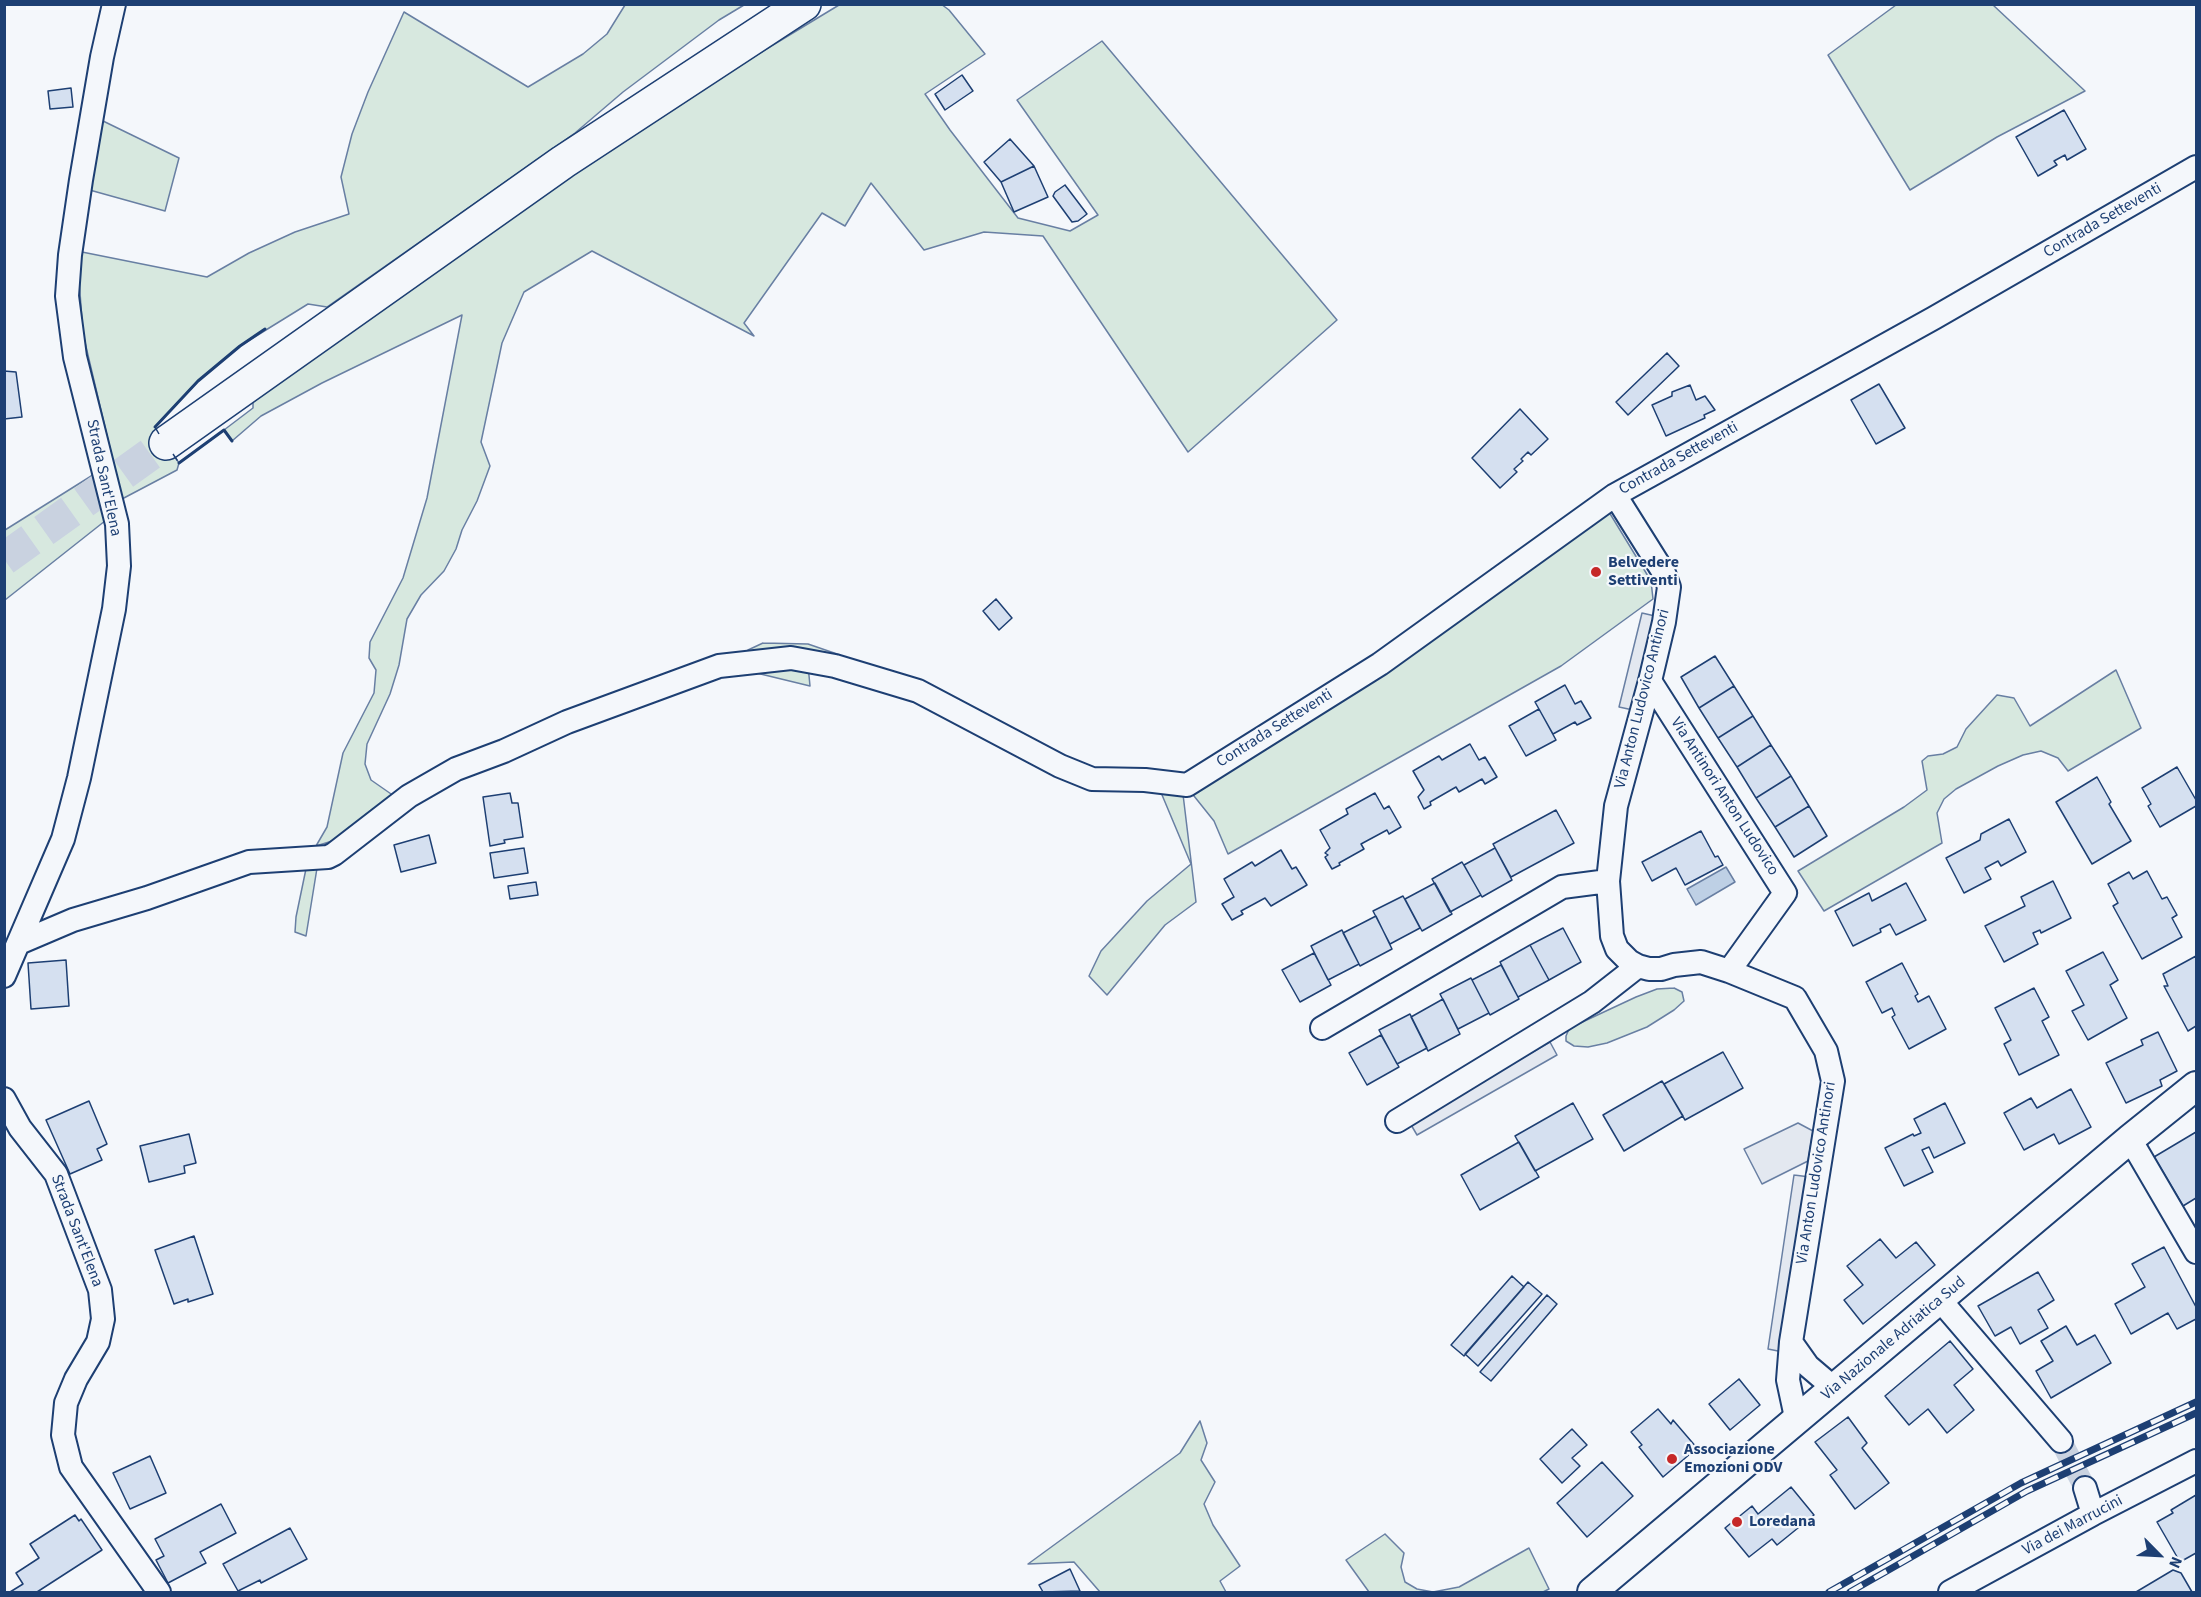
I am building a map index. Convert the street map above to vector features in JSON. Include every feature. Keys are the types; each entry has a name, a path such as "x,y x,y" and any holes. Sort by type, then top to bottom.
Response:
{"highway":[{"path":"166,443 563,162 804,4"}],"main road":[{"name":"Via Nazionale Adriatica Sud","path":"1592,1593 2130,1139 2196,1086"}],"street":[{"name":"Strada Sant'Elena","path":"4,976 63,839 79,778 114,609 119,566 117,524 75,357 67,296 70,255 81,180 102,57 114,4"},
{"name":"Contrada Setteventi","path":"19,943 73,920 147,898 249,862 304,859 334,854 409,796 456,770 567,722 719,666 791,658 835,666 918,691 1060,766 1092,779 1187,784 1380,664 1614,495 1934,318 2196,167"},
{"name":"Via Anton Ludovico Antinori","path":"1614,495 1664,573 1669,587 1669,597 1650,681 1616,806 1608,881 1612,936 1617,949 1638,966 1661,969 1701,962 1729,970 1795,998 1826,1051 1833,1081 1791,1342 1788,1380 1797,1422"},
{"name":"Via Antinori Anton Ludovico","path":"1650,681 1785,893 1729,970"},
{"path":"1322,1028 1562,887 1608,881"},
{"path":"1397,1121 1592,1002 1638,966"},
{"name":"Strada Sant'Elena","path":"4,1099 20,1128 56,1174 100,1290 103,1319 98,1342 76,1379 66,1403 63,1435 71,1467 159,1593"},
{"path":"2130,1139 2196,1252"},
{"path":"1940,1300 2061,1441"},
{"path":"1791,1342 1808,1366 1835,1389"},
{"name":"Via dei Marrucini","path":"1950,1593 2093,1514 2196,1461"},
{"path":"2085,1488 2093,1514"}],"shaded area":[{"path":"941,4 949,10 985,54 925,94 1018,218 1070,231 1098,215 1017,100 1102,41 1337,320 1188,452 1043,236 984,232 924,250 871,183 845,226 822,213 744,323 754,336 592,251 524,292 502,343 481,442 490,466 456,549 444,571 421,595 407,619 399,665 390,694 367,744 365,764 371,780 394,796 342,838 316,846 327,827 343,753 374,693 376,670 369,658 370,642 403,578 427,498 462,315 322,383 261,416 232,441 224,430 253,408 253,402 433,270 702,88 839,5"},
{"path":"625,5 744,5 719,20 623,92 575,133 327,307 308,304 240,346 198,381 155,427 179,463 177,470 122,499 83,334 77,251 207,277 249,253 295,232 349,214 341,177 352,134 404,12 528,87 583,54 607,34"},
{"path":"1896,5 1993,5 2085,91 1997,137 1910,190 1828,55"},
{"path":"101,120 179,158 165,211 86,189"},
{"path":"96,473 110,517 5,600 5,530"},
{"path":"1609,512 1651,581 1653,599 1561,666 1228,854 1214,821 1190,791"},
{"path":"1642,613 1655,616 1633,710 1619,707"},
{"path":"763,643 808,644 840,655 855,673 808,665 810,686 740,669 747,658 748,650"},
{"path":"2116,670 2141,728 2068,771 2058,758 2041,751 2023,755 1998,766 1956,789 1944,799 1937,813 1942,843 1824,911 1798,871 1904,807 1927,790 1922,761 1928,756 1943,754 1957,747 1966,729 1997,695 2014,698 2030,726"},
{"path":"1157,783 1182,786 1196,902 1165,925 1107,995 1089,976 1101,951 1147,901 1191,864"},
{"path":"318,862 306,936 295,932 296,917 307,864"},
{"path":"1674,988 1682,992 1684,1001 1647,1027 1607,1043 1588,1047 1574,1046 1566,1041 1569,1029 1576,1025 1657,989"},
{"path":"1550,1042 1557,1055 1417,1135 1410,1123"},
{"path":"1798,1123 1813,1131 1808,1161 1762,1184 1744,1149"},
{"path":"1794,1175 1810,1177 1783,1352 1768,1349"},
{"path":"1200,1421 1207,1443 1201,1460 1215,1482 1204,1504 1213,1525 1240,1566 1220,1581 1226,1592 1100,1592 1074,1562 1028,1564 1180,1453"},
{"path":"1385,1534 1404,1553 1401,1567 1405,1582 1417,1589 1433,1592 1369,1592 1346,1560"},
{"path":"1529,1548 1549,1589 1543,1592 1433,1592 1459,1587"}],"water":[{"path":"1726,867 1735,882 1696,905 1687,889"}],"building":[{"path":"962,75 973,91 945,110 935,94"},
{"path":"71,88 73,107 50,109 48,91"},
{"path":"2064,110 2086,149 2067,160 2065,155 2054,161 2057,165 2038,176 2016,137"},
{"path":"1010,139 1034,166 1001,182 984,162"},
{"path":"1034,166 1048,197 1014,212 1001,182"},
{"path":"1065,185 1087,214 1078,221 1072,222 1053,196"},
{"path":"1667,353 1679,366 1628,415 1616,402"},
{"path":"4,371 16,372 22,417 4,419"},
{"path":"1879,384 1905,428 1876,444 1851,400"},
{"path":"1690,385 1696,400 1705,396 1715,410 1704,415 1705,418 1666,436 1652,405 1672,396 1672,392"},
{"path":"1520,409 1548,439 1531,455 1528,452 1521,459 1523,461 1514,469 1517,472 1500,488 1472,458"},
{"path":"996,599 1012,618 999,630 983,611"},
{"path":"1715,656 1734,686 1699,708 1681,677"},
{"path":"1565,685 1575,704 1581,701 1591,718 1577,725 1575,722 1553,734 1535,702"},
{"path":"1734,686 1753,716 1718,738 1699,708"},
{"path":"1539,709 1556,740 1526,756 1509,726"},
{"path":"1753,716 1771,745 1737,767 1718,738"},
{"path":"1470,744 1479,760 1485,757 1497,777 1485,784 1482,779 1459,792 1456,787 1430,802 1431,805 1424,809 1418,797 1424,790 1413,771 1439,756 1442,760"},
{"path":"1771,745 1791,776 1756,798 1737,767"},
{"path":"2177,767 2196,800 2196,806 2160,827 2148,806 2151,804 2142,788"},
{"path":"1791,776 1809,806 1775,827 1756,798"},
{"path":"2097,777 2111,802 2109,804 2131,841 2092,864 2056,802"},
{"path":"510,793 512,803 518,803 523,837 504,840 505,843 490,846 483,797"},
{"path":"1375,793 1384,809 1389,806 1401,827 1389,834 1387,830 1361,844 1364,849 1332,869 1325,857 1328,855 1325,853 1330,848 1320,830 1348,814 1346,809"},
{"path":"1809,806 1827,836 1794,857 1775,827"},
{"path":"1556,810 1574,843 1511,877 1493,844"},
{"path":"2009,819 2026,852 2001,866 1998,861 1985,868 1991,879 1964,893 1946,858 1980,840 1981,834"},
{"path":"1701,831 1715,857 1718,856 1723,865 1685,885 1676,868 1652,881 1642,862"},
{"path":"429,835 436,863 401,872 394,845"},
{"path":"524,848 528,873 494,878 490,853"},
{"path":"1495,848 1512,880 1482,897 1464,865"},
{"path":"1281,850 1292,869 1296,867 1307,885 1271,906 1265,898 1241,911 1243,914 1232,920 1222,904 1234,897 1224,879 1252,862 1255,866"},
{"path":"1462,862 1481,895 1450,912 1432,879"},
{"path":"2147,871 2162,899 2167,897 2177,915 2172,918 2182,937 2142,959 2113,906 2118,903 2108,884 2129,872 2133,879"},
{"path":"2053,881 2071,918 2041,933 2040,930 2033,933 2038,944 2004,962 1985,926 2025,906 2021,897"},
{"path":"536,882 538,895 510,899 508,886"},
{"path":"1435,883 1452,914 1422,931 1405,899"},
{"path":"1906,883 1926,920 1896,935 1890,924 1880,929 1881,932 1853,946 1835,911 1869,893 1872,901"},
{"path":"1403,896 1420,928 1390,944 1373,911"},
{"path":"1376,916 1392,949 1360,966 1343,933"},
{"path":"1563,928 1581,962 1549,980 1530,945"},
{"path":"1342,930 1359,964 1328,980 1311,946"},
{"path":"1530,945 1549,980 1518,997 1500,962"},
{"path":"2103,952 2118,980 2110,985 2127,1018 2088,1040 2072,1011 2084,1005 2066,971"},
{"path":"1314,953 1331,985 1300,1002 1282,970"},
{"path":"2196,956 2196,1026 2188,1031 2164,986 2168,986 2163,974"},
{"path":"66,960 69,1006 31,1009 28,963"},
{"path":"1902,963 1918,994 1915,996 1918,1002 1929,996 1946,1029 1909,1049 1892,1017 1895,1015 1892,1008 1882,1013 1866,982"},
{"path":"1501,965 1519,999 1490,1015 1472,980"},
{"path":"1471,978 1489,1013 1458,1029 1440,994"},
{"path":"2034,988 2049,1017 2042,1021 2059,1055 2019,1075 2004,1044 2011,1040 1995,1008"},
{"path":"1443,999 1460,1034 1428,1051 1411,1017"},
{"path":"1410,1014 1427,1048 1397,1064 1379,1030"},
{"path":"2158,1032 2177,1071 2160,1080 2162,1086 2126,1103 2106,1063 2143,1045 2141,1040"},
{"path":"1381,1035 1399,1067 1367,1085 1349,1053"},
{"path":"1723,1052 1743,1088 1685,1120 1664,1084"},
{"path":"1662,1081 1683,1116 1624,1151 1603,1115"},
{"path":"2071,1089 2091,1127 2059,1144 2054,1134 2024,1150 2004,1113 2031,1098 2037,1108"},
{"path":"89,1101 107,1144 97,1149 102,1160 70,1174 46,1120"},
{"path":"1573,1103 1593,1139 1535,1171 1515,1136"},
{"path":"1945,1103 1965,1143 1934,1158 1929,1147 1922,1150 1933,1172 1904,1186 1885,1148 1913,1134 1914,1136 1921,1133 1914,1119"},
{"path":"2196,1132 2196,1198 2183,1206 2154,1157"},
{"path":"189,1134 196,1163 184,1166 185,1173 149,1182 140,1146"},
{"path":"1519,1142 1539,1177 1480,1210 1461,1175"},
{"path":"194,1236 213,1294 174,1304 155,1250"},
{"path":"1880,1239 1896,1258 1916,1242 1935,1265 1863,1324 1844,1300 1863,1285 1847,1266"},
{"path":"2164,1247 2196,1307 2196,1319 2177,1329 2168,1313 2131,1334 2115,1304 2145,1287 2132,1264"},
{"path":"2038,1272 2054,1300 2038,1310 2048,1328 2020,1344 2011,1327 1995,1336 1978,1306"},
{"path":"1512,1276 1524,1287 1464,1356 1451,1345"},
{"path":"1528,1282 1542,1294 1478,1366 1465,1354"},
{"path":"1547,1295 1557,1304 1491,1381 1480,1372"},
{"path":"2066,1326 2077,1345 2095,1335 2111,1363 2051,1398 2036,1371 2053,1361 2041,1341"},
{"path":"1950,1341 1973,1369 1954,1385 1974,1410 1947,1433 1928,1409 1909,1425 1885,1396"},
{"path":"1739,1379 1760,1405 1730,1430 1709,1404"},
{"path":"1658,1409 1671,1424 1673,1420 1697,1448 1663,1477 1639,1447 1642,1445 1631,1432"},
{"path":"1848,1417 1867,1443 1862,1448 1889,1483 1855,1509 1830,1475 1837,1470 1815,1442"},
{"path":"1572,1429 1587,1445 1572,1458 1580,1466 1562,1483 1540,1459"},
{"path":"150,1456 166,1493 130,1509 113,1473"},
{"path":"1602,1462 1633,1496 1587,1537 1557,1503"},
{"path":"1791,1487 1814,1515 1777,1545 1772,1539 1749,1557 1725,1528 1752,1506 1758,1514"},
{"path":"2196,1495 2196,1553 2180,1562 2157,1522 2173,1513 2171,1510"},
{"path":"221,1504 236,1533 200,1552 206,1563 168,1583 156,1560 164,1556 155,1539"},
{"path":"75,1515 79,1521 81,1519 102,1550 37,1592 10,1592 23,1584 16,1573 39,1558 30,1544"},
{"path":"290,1528 307,1559 261,1583 260,1580 238,1591 223,1564"},
{"path":"1070,1569 1080,1591 1043,1592 1039,1585"},
{"path":"2173,1570 2181,1573 2192,1592 2136,1592"}],"tunnel":[{"path":"4,559 166,443"},
{"path":"2061,1441 2085,1488"}],"railway":[{"path":"1829,1592 2021,1483 2196,1402"},
{"path":"1850,1592 2027,1491 2196,1413"}],"fence":[{"path":"159,434 155,427 198,381 240,346 265,329"},
{"path":"173,454 179,463 224,430 232,441"}],"wall":[{"path":"155,427 198,381 240,346 265,329"},
{"path":"179,463 224,430 232,441"}],"place":[{"name":"Belvedere Settiventi","path":"1596,572"},
{"name":"Associazione Emozioni ODV","path":"1672,1459"},
{"name":"Loredana","path":"1737,1522"}]}
